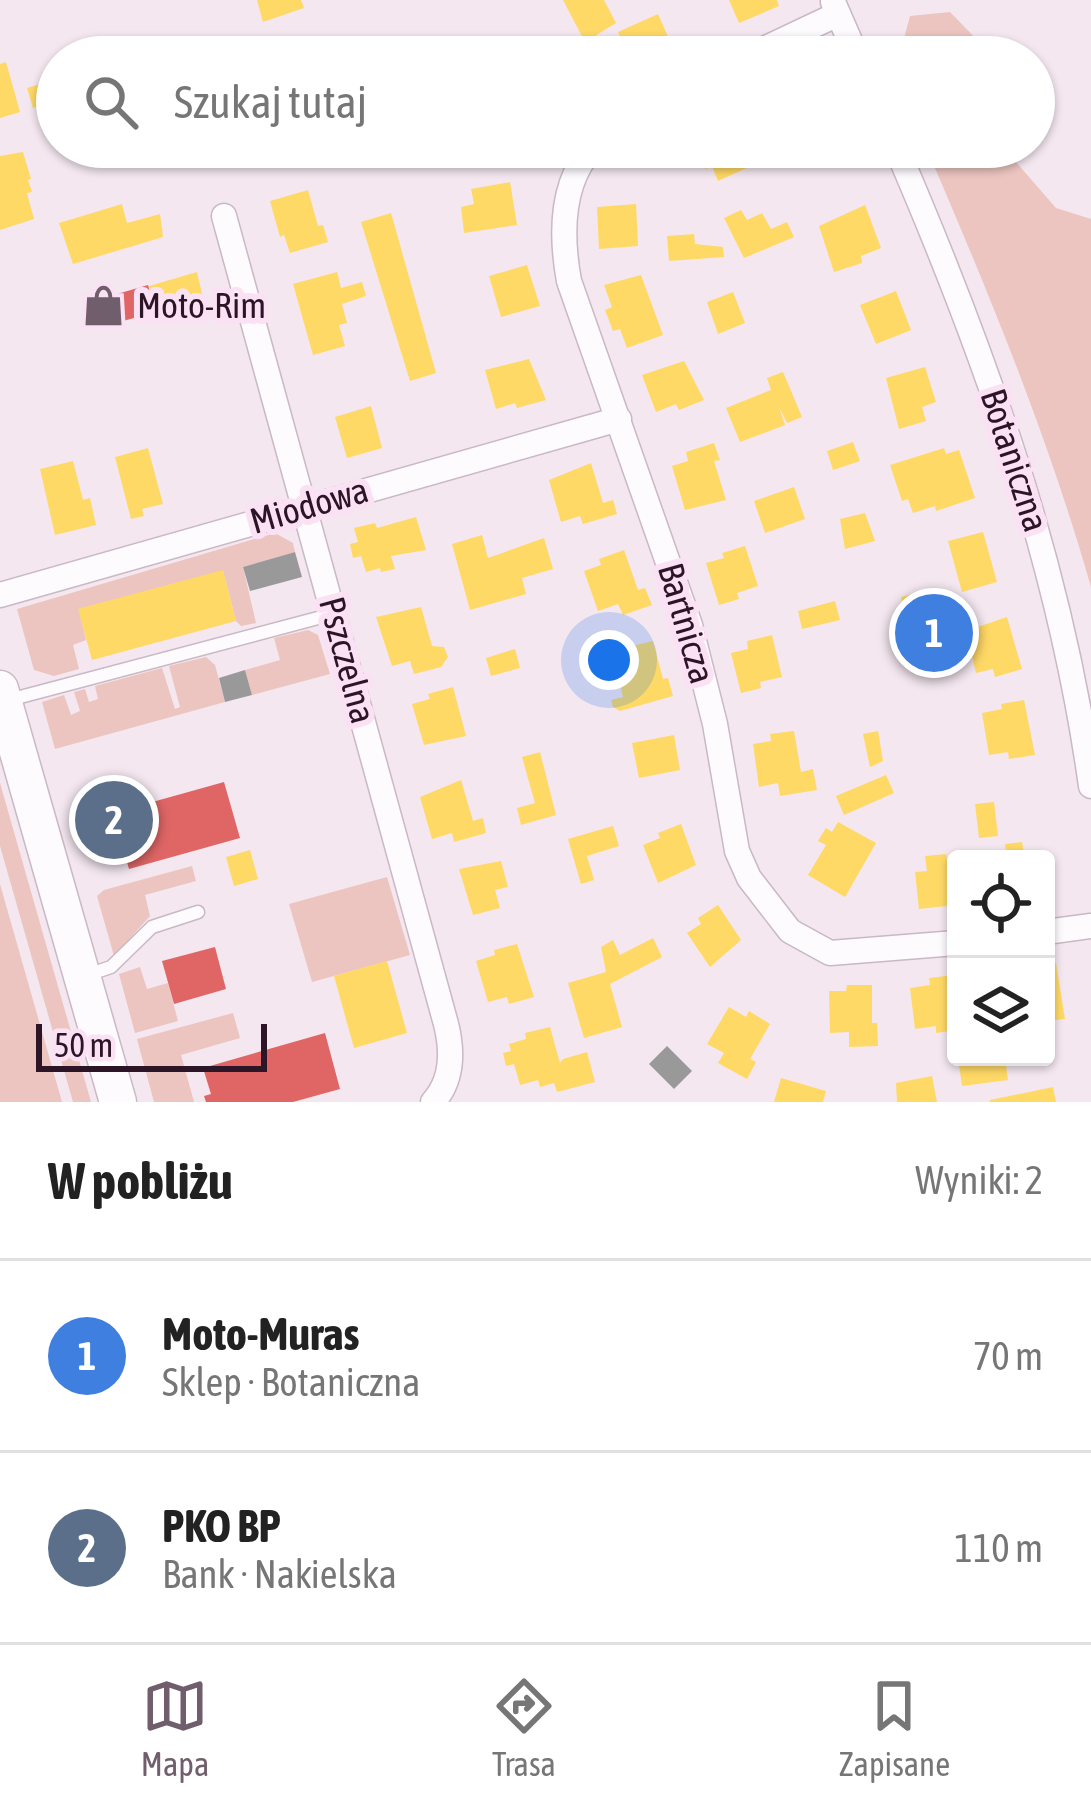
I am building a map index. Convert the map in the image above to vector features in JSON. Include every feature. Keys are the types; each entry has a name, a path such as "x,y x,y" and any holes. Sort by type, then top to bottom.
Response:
{"main road":[{"path":"2,695 118,1102"}],"street":[{"path":"784,36 835,7 847,36"},
{"name":"Bartnicza","path":"579,168 564,221 569,281 690,626 715,724 737,851 759,893 801,940 830,953 947,945"},
{"name":"Botaniczna","path":"905,168 944,259 1039,529 1091,786"},
{"name":"Pszczelna","path":"224,216 449,1037 446,1084 433,1102"},
{"name":"Miodowa","path":"0,595 619,418"},
{"path":"1055,931 1091,926"}],"lane":[{"path":"2,695 336,614"},
{"path":"82,976 111,967 152,927 198,912"}],"shaded area":[{"path":"950,12 973,36 905,36 910,16"},
{"path":"935,168 1021,168 1056,208 1091,219 1091,587 1056,475"},
{"path":"275,533 293,543 295,552 243,567 256,623 241,626 236,621 223,571 79,609 86,640 73,645 79,669 54,676 34,670 17,609"},
{"path":"308,630 318,635 330,674 252,695 245,670 280,660 274,638"},
{"path":"206,657 215,665 225,702 55,749 42,702 64,695 71,715 80,711 74,692 85,689 89,702 98,699 95,686 162,668 175,709 180,707 169,666"},
{"path":"0,783 91,1102 73,1102 0,846"},
{"path":"192,866 196,881 145,895 150,916 114,956 97,896 104,890"},
{"path":"387,877 410,955 312,982 289,904"},
{"path":"0,884 62,1102 0,1102"},
{"path":"140,967 147,989 168,983 178,1021 135,1033 119,974"},
{"path":"233,1013 240,1038 181,1055 194,1102 154,1102 137,1039"}],"building: Mieszkania":[{"path":"257,0 301,0 304,8 263,22"},
{"path":"563,0 604,0 616,23 595,36 582,36"},
{"path":"729,0 777,0 779,6 739,23"},
{"path":"658,14 668,36 620,36 618,32"},
{"path":"6,62 20,112 0,118 0,64"},
{"path":"36,85 36,107 33,108 27,88"},
{"path":"23,152 34,219 0,230 0,156"},
{"path":"713,168 747,168 718,181"},
{"path":"510,182 517,225 464,233 461,207 474,204 471,189"},
{"path":"308,190 328,242 290,253 270,201"},
{"path":"122,204 127,223 160,214 163,237 73,264 59,223"},
{"path":"636,204 638,246 599,249 597,207"},
{"path":"865,205 881,248 861,256 862,263 834,272 819,226"},
{"path":"741,210 747,220 762,213 771,229 787,222 794,237 744,258 724,218"},
{"path":"391,213 436,373 410,381 361,222"},
{"path":"694,234 695,244 723,247 724,257 669,261 667,236"},
{"path":"527,265 540,306 501,317 489,276"},
{"path":"197,272 203,298 156,312 149,286"},
{"path":"337,272 341,288 362,282 366,296 342,304 347,323 339,325 345,346 313,355 293,284"},
{"path":"641,275 663,335 627,348 605,310 612,307 604,285"},
{"path":"896,291 911,330 876,344 860,305"},
{"path":"733,292 745,323 718,334 707,302"},
{"path":"529,359 546,400 496,409 485,370"},
{"path":"684,361 704,400 679,410 676,404 656,412 642,375"},
{"path":"925,367 936,402 922,407 926,421 899,429 886,378"},
{"path":"783,372 802,417 787,423 779,407 785,425 740,442 726,408 771,390 767,378"},
{"path":"371,406 382,448 347,458 335,417"},
{"path":"853,442 860,461 833,470 827,451"},
{"path":"714,443 720,460 714,461 726,500 685,510 672,466 688,461 686,452"},
{"path":"148,448 163,504 142,509 144,516 131,519 115,457"},
{"path":"944,448 946,454 959,450 975,498 913,513 908,499 902,501 890,465"},
{"path":"73,461 83,500 90,498 96,525 55,535 40,469"},
{"path":"591,463 603,503 613,500 617,514 583,524 580,516 561,522 549,480"},
{"path":"794,487 805,519 765,533 754,501"},
{"path":"865,513 875,541 845,549 840,519"},
{"path":"416,517 426,550 391,556 395,569 381,572 380,568 366,572 361,556 353,558 350,544 358,542 354,528 375,523 377,528"},
{"path":"983,532 997,582 962,592 948,541"},
{"path":"482,535 488,558 544,538 553,569 522,578 526,594 470,610 452,544"},
{"path":"745,546 758,586 719,605 706,563"},
{"path":"624,550 638,590 645,588 652,605 623,615 618,604 598,611 584,571 601,565 599,559"},
{"path":"223,570 236,621 92,660 78,609"},
{"path":"929,590 934,610 906,616 901,597"},
{"path":"835,601 840,620 802,629 798,611"},
{"path":"421,607 432,646 444,647 448,657 441,667 414,674 410,661 392,666 376,617"},
{"path":"1007,617 1022,669 995,677 993,669 976,673 966,631"},
{"path":"772,635 782,677 741,693 731,653 748,649 747,641"},
{"path":"653,641 673,696 620,711 611,700 623,697 613,657 630,653 628,647"},
{"path":"515,649 520,668 491,676 486,658"},
{"path":"453,687 466,736 424,745 412,704"},
{"path":"1024,700 1035,755 1009,759 1008,752 989,755 982,713"},
{"path":"794,731 801,772 813,769 817,790 780,796 778,783 759,787 753,744 771,741 770,734"},
{"path":"878,731 883,761 870,767 863,734"},
{"path":"674,735 680,770 639,778 632,743"},
{"path":"540,752 556,815 521,825 517,808 535,803 522,757"},
{"path":"886,775 894,793 844,815 836,796"},
{"path":"461,780 473,821 483,818 486,833 454,842 452,833 432,839 420,797"},
{"path":"994,802 998,836 979,838 975,804"},
{"path":"838,822 876,843 845,897 808,875 826,845 818,841 826,828 832,832"},
{"path":"681,824 696,865 658,883 643,845"},
{"path":"613,826 619,846 587,856 594,880 581,884 568,839"},
{"path":"1022,842 1023,850 1006,850 1005,844"},
{"path":"250,850 258,879 234,886 226,857"},
{"path":"946,854 947,906 919,909 915,872 927,871 925,856"},
{"path":"501,861 508,887 495,890 500,908 473,915 459,869"},
{"path":"718,905 741,940 710,967 687,933 701,924 698,918"},
{"path":"653,938 662,957 610,984 622,1027 584,1038 568,983 606,972 601,947 613,940 620,955"},
{"path":"517,944 534,997 509,1004 507,997 488,1002 476,961"},
{"path":"387,961 407,1033 354,1048 334,976"},
{"path":"1055,963 1065,1019 1055,1020"},
{"path":"947,976 947,1031 936,1033 936,1026 915,1029 910,988 930,985 929,978"},
{"path":"847,985 872,985 872,1023 877,1023 878,1046 849,1047 849,1032 830,1033 829,991 846,991"},
{"path":"729,1007 746,1017 749,1011 770,1024 750,1059 756,1062 747,1079 718,1063 724,1053 707,1044"},
{"path":"550,1027 560,1063 587,1052 595,1082 557,1092 554,1083 540,1087 538,1080 520,1085 514,1064 506,1066 503,1053 511,1051 509,1044 526,1039 525,1033"},
{"path":"959,1066 1006,1066 1008,1080 962,1086"},
{"path":"932,1076 937,1102 897,1102 896,1083"},
{"path":"781,1078 826,1091 823,1102 774,1102"},
{"path":"1053,1087 1056,1102 990,1102 990,1100"}],"building: Handel":[{"path":"148,285 156,312 101,327 93,301"},
{"path":"939,609 947,643 902,653 895,618"},
{"path":"224,782 240,838 129,869 113,813"},
{"path":"215,947 226,989 174,1004 162,961"},
{"path":"325,1033 340,1089 293,1102 206,1102 204,1096 211,1094 203,1068"}],"building: Przemysł":[{"path":"295,552 302,577 250,591 243,567"},
{"path":"245,670 252,695 225,702 219,678"},
{"path":"667,1046 692,1071 674,1089 649,1064"}],"place":[{"name":"Moto-Rim","path":"103,305"},
{"name":"Moto-Muras","path":"934,633"},
{"name":"PKO BP","path":"114,820"}]}
